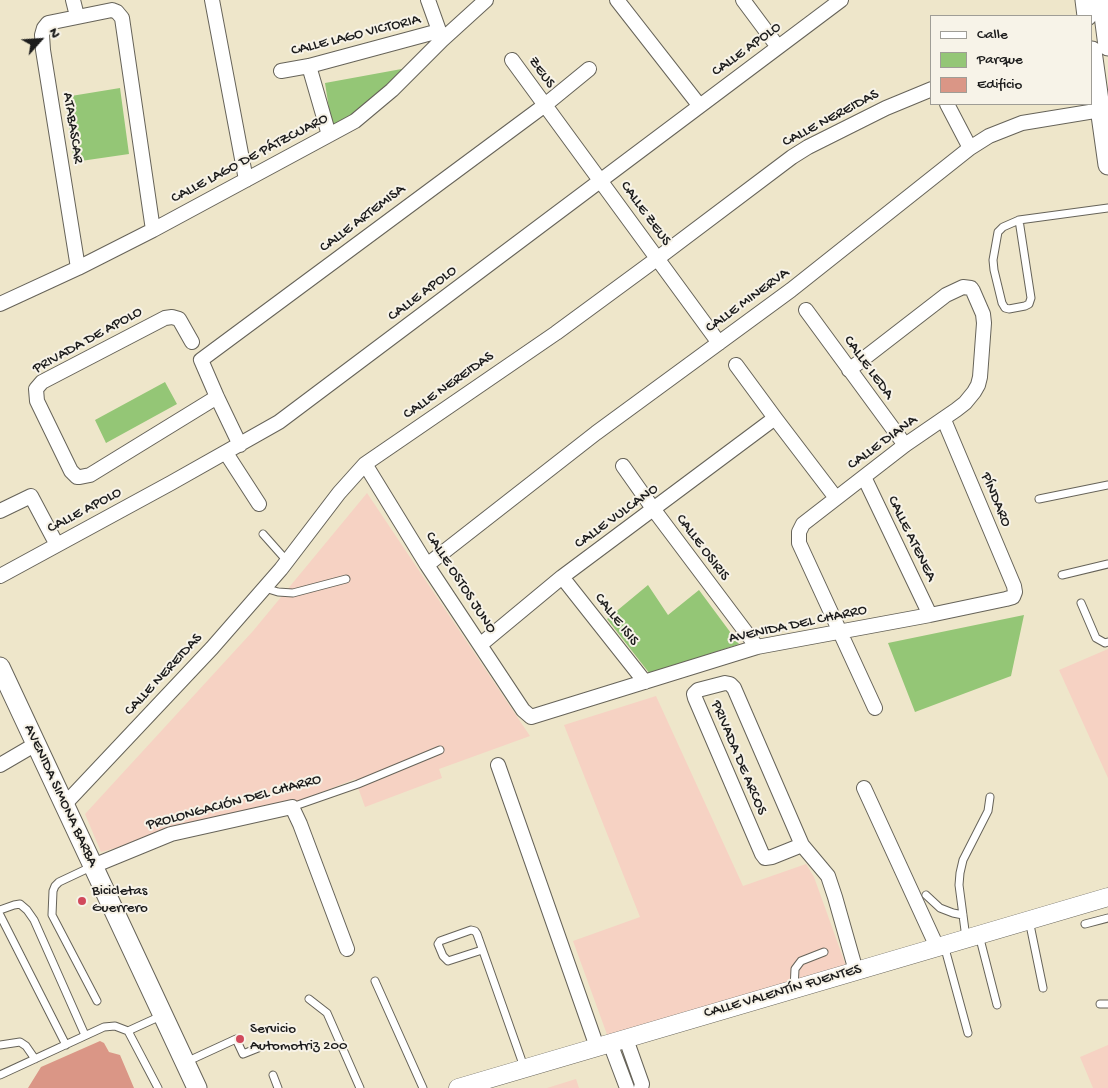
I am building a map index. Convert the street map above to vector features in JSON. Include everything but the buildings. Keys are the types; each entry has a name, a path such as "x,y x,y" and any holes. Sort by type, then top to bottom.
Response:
{"main road":[{"path":"1085,0 1087,15"},
{"path":"1102,0 1108,46"},
{"path":"1093,56 1104,110 1108,165"},
{"name":"AVENIDA SIMONA BARBA","path":"0,667 197,1088"}],"street":[{"path":"73,0 77,16"},
{"path":"212,0 246,180"},
{"path":"428,0 440,36"},
{"name":"CALLE LAGO DE PÁTZCUARO","path":"0,304 78,268 153,230 355,121 392,90 440,36 486,0"},
{"path":"618,0 699,105"},
{"path":"744,0 778,47"},
{"name":"CALLE APOLO","path":"0,576 226,453 279,422 841,0"},
{"name":"ATABASCAR","path":"78,268 42,35 48,23 112,10 117,12 122,18 153,230"},
{"name":"CALLE LAGO VICTORIA","path":"281,71 440,36"},
{"name":"ZEUS","path":"512,60 545,104"},
{"path":"309,66 329,135"},
{"name":"CALLE ARTEMISA","path":"217,398 202,360 545,104 589,69"},
{"name":"CALLE NEREIDAS","path":"64,805 212,648 287,561 338,493 365,464 556,332 658,258 758,181 808,147 886,108 930,89"},
{"name":"CALLE ZEUS","path":"545,104 719,343"},
{"path":"948,105 970,148"},
{"name":"CALLE MINERVA","path":"427,565 596,433 791,290 970,148 988,136 1022,123 1104,110"},
{"name":"CALLE DIANA","path":"840,632 799,544 798,532 803,524 836,498 905,445 944,420 965,403 978,385 984,336 983,314 973,291 970,288 963,287 946,295 849,370"},
{"name":"CALLE LEDA","path":"806,310 905,445"},
{"name":"PRIVADA DE APOLO","path":"192,342 178,320 172,317 165,318 42,382 36,389 37,401 71,471 77,477 80,477 90,475 217,398"},
{"path":"736,365 836,498"},
{"path":"217,398 240,445"},
{"name":"CALLE VULCANO","path":"480,645 562,577 775,418"},
{"name":"PÍNDARO","path":"944,420 1015,592"},
{"path":"226,453 259,504"},
{"name":"CALLE OSTOS JUNO","path":"365,464 427,565 523,710 531,717"},
{"name":"CALLE OSIRIS","path":"623,466 757,647"},
{"name":"CALLE ATENEA","path":"864,477 930,615"},
{"path":"0,511 31,496 56,546"},
{"name":"CALLE ISIS","path":"562,577 645,682"},
{"name":"AVENIDA DEL CHARRO","path":"531,717 757,647 1006,599 1013,596 1015,592"},
{"path":"840,632 875,708"},
{"name":"PRIVADA DE ARCOS","path":"802,845 772,857 766,858 762,854 695,698 694,694 698,690 726,683 734,688 802,845 828,876 856,971"},
{"path":"0,765 36,744"},
{"path":"498,765 611,1043 627,1088"},
{"path":"864,788 941,946"},
{"path":"292,807 347,949"},
{"name":"PROLONGACIÓN DEL CHARRO","path":"93,866 171,834 292,807"},
{"name":"CALLE VALENTÍN FUENTES","path":"458,1088 1108,897"},
{"path":"611,1043 642,1084 641,1088"}],"lane":[{"path":"1019,220 1031,298 1030,304 1009,309 1005,308 1002,303 994,270 993,260 998,232 1008,223 1019,220 1108,208"},
{"path":"1039,499 1108,485"},
{"path":"263,534 287,561"},
{"path":"1062,575 1108,564"},
{"path":"264,588 278,592 293,593 346,579"},
{"path":"1081,603 1096,638 1105,643 1108,642"},
{"name":"PROLONGACIÓN DEL CHARRO","path":"292,807 358,784 440,750"},
{"path":"990,797 988,811 963,860 959,885 963,915 996,1005"},
{"path":"93,866 59,882 55,886 52,892 52,915 97,1001"},
{"path":"926,895 940,908 963,915"},
{"path":"0,910 20,904 34,920 85,1035"},
{"path":"0,915 66,1044"},
{"path":"1085,924 1108,918"},
{"path":"1029,920 1043,988"},
{"path":"482,950 448,962 438,944 440,941 471,930 475,931 477,934 524,1068"},
{"path":"941,946 968,1033"},
{"path":"794,989 795,969 801,962 824,952"},
{"path":"375,981 423,1088"},
{"path":"309,999 327,1014 360,1088"},
{"path":"1100,1004 1108,1004"},
{"path":"0,1075 85,1035 109,1026 128,1031 163,1015"},
{"path":"128,1031 158,1088"},
{"path":"185,1062 236,1039 243,1054 258,1048"},
{"path":"0,1045 20,1042 26,1046 34,1059"},
{"path":"273,1075 278,1088"}],"shaded area":[{"path":"367,493 530,736 439,769 442,778 365,807 355,779 275,811 206,823 101,852 85,814 253,631"},
{"path":"1108,649 1108,778 1059,670"},
{"path":"656,696 743,886 806,864 814,877 846,966 609,1040 573,941 640,917 564,725"},
{"path":"1108,1045 1108,1088 1093,1088 1080,1057"},
{"path":"576,1079 579,1088 547,1088"}],"green space":[{"path":"407,68 361,114 332,128 325,83"},
{"path":"120,88 129,154 74,162 65,97"},
{"path":"165,382 177,404 106,443 95,420"},
{"path":"648,585 668,615 699,590 739,644 650,674 607,619"},
{"path":"1024,615 1011,676 915,712 888,643"}],"place":[{"name":"Bicicletas Guerrero","path":"82,901"},
{"name":"Servicio Automotriz 200","path":"240,1039"}]}
